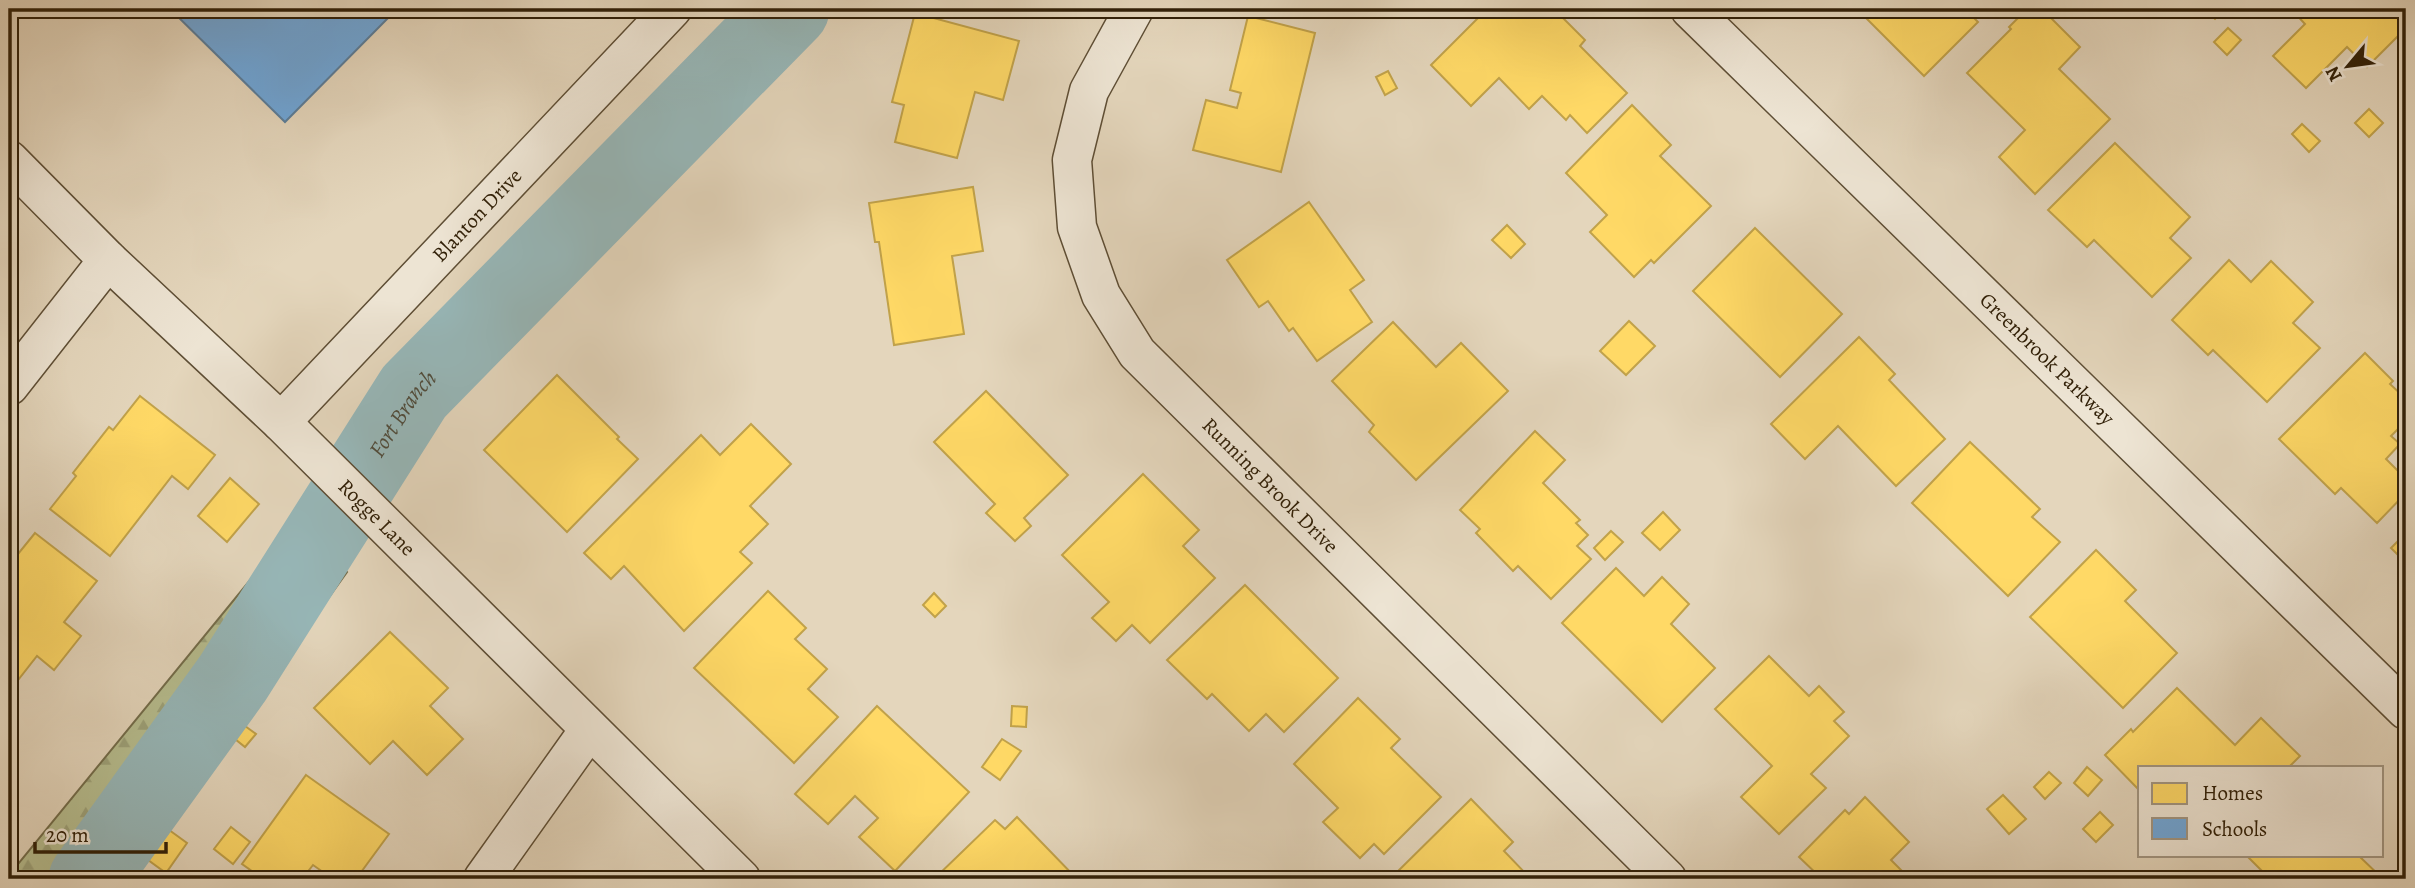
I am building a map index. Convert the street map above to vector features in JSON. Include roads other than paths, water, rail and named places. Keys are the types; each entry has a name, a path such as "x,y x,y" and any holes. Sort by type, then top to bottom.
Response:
{"street":[{"name":"Blanton Drive","path":"281,422 672,9"},
{"name":"Running Brook Drive","path":"1134,9 1089,91 1072,160 1077,227 1101,295 1137,353 1667,879"},
{"name":"Greenbrook Parkway","path":"1690,9 2406,710"},
{"name":"Rogge Lane","path":"9,160 108,260 330,470 741,879"},
{"path":"9,386 108,260"},
{"path":"483,879 589,730"}],"waterway":[{"name":"Fort Branch","path":"88,879 233,678 414,392 790,9"}]}
